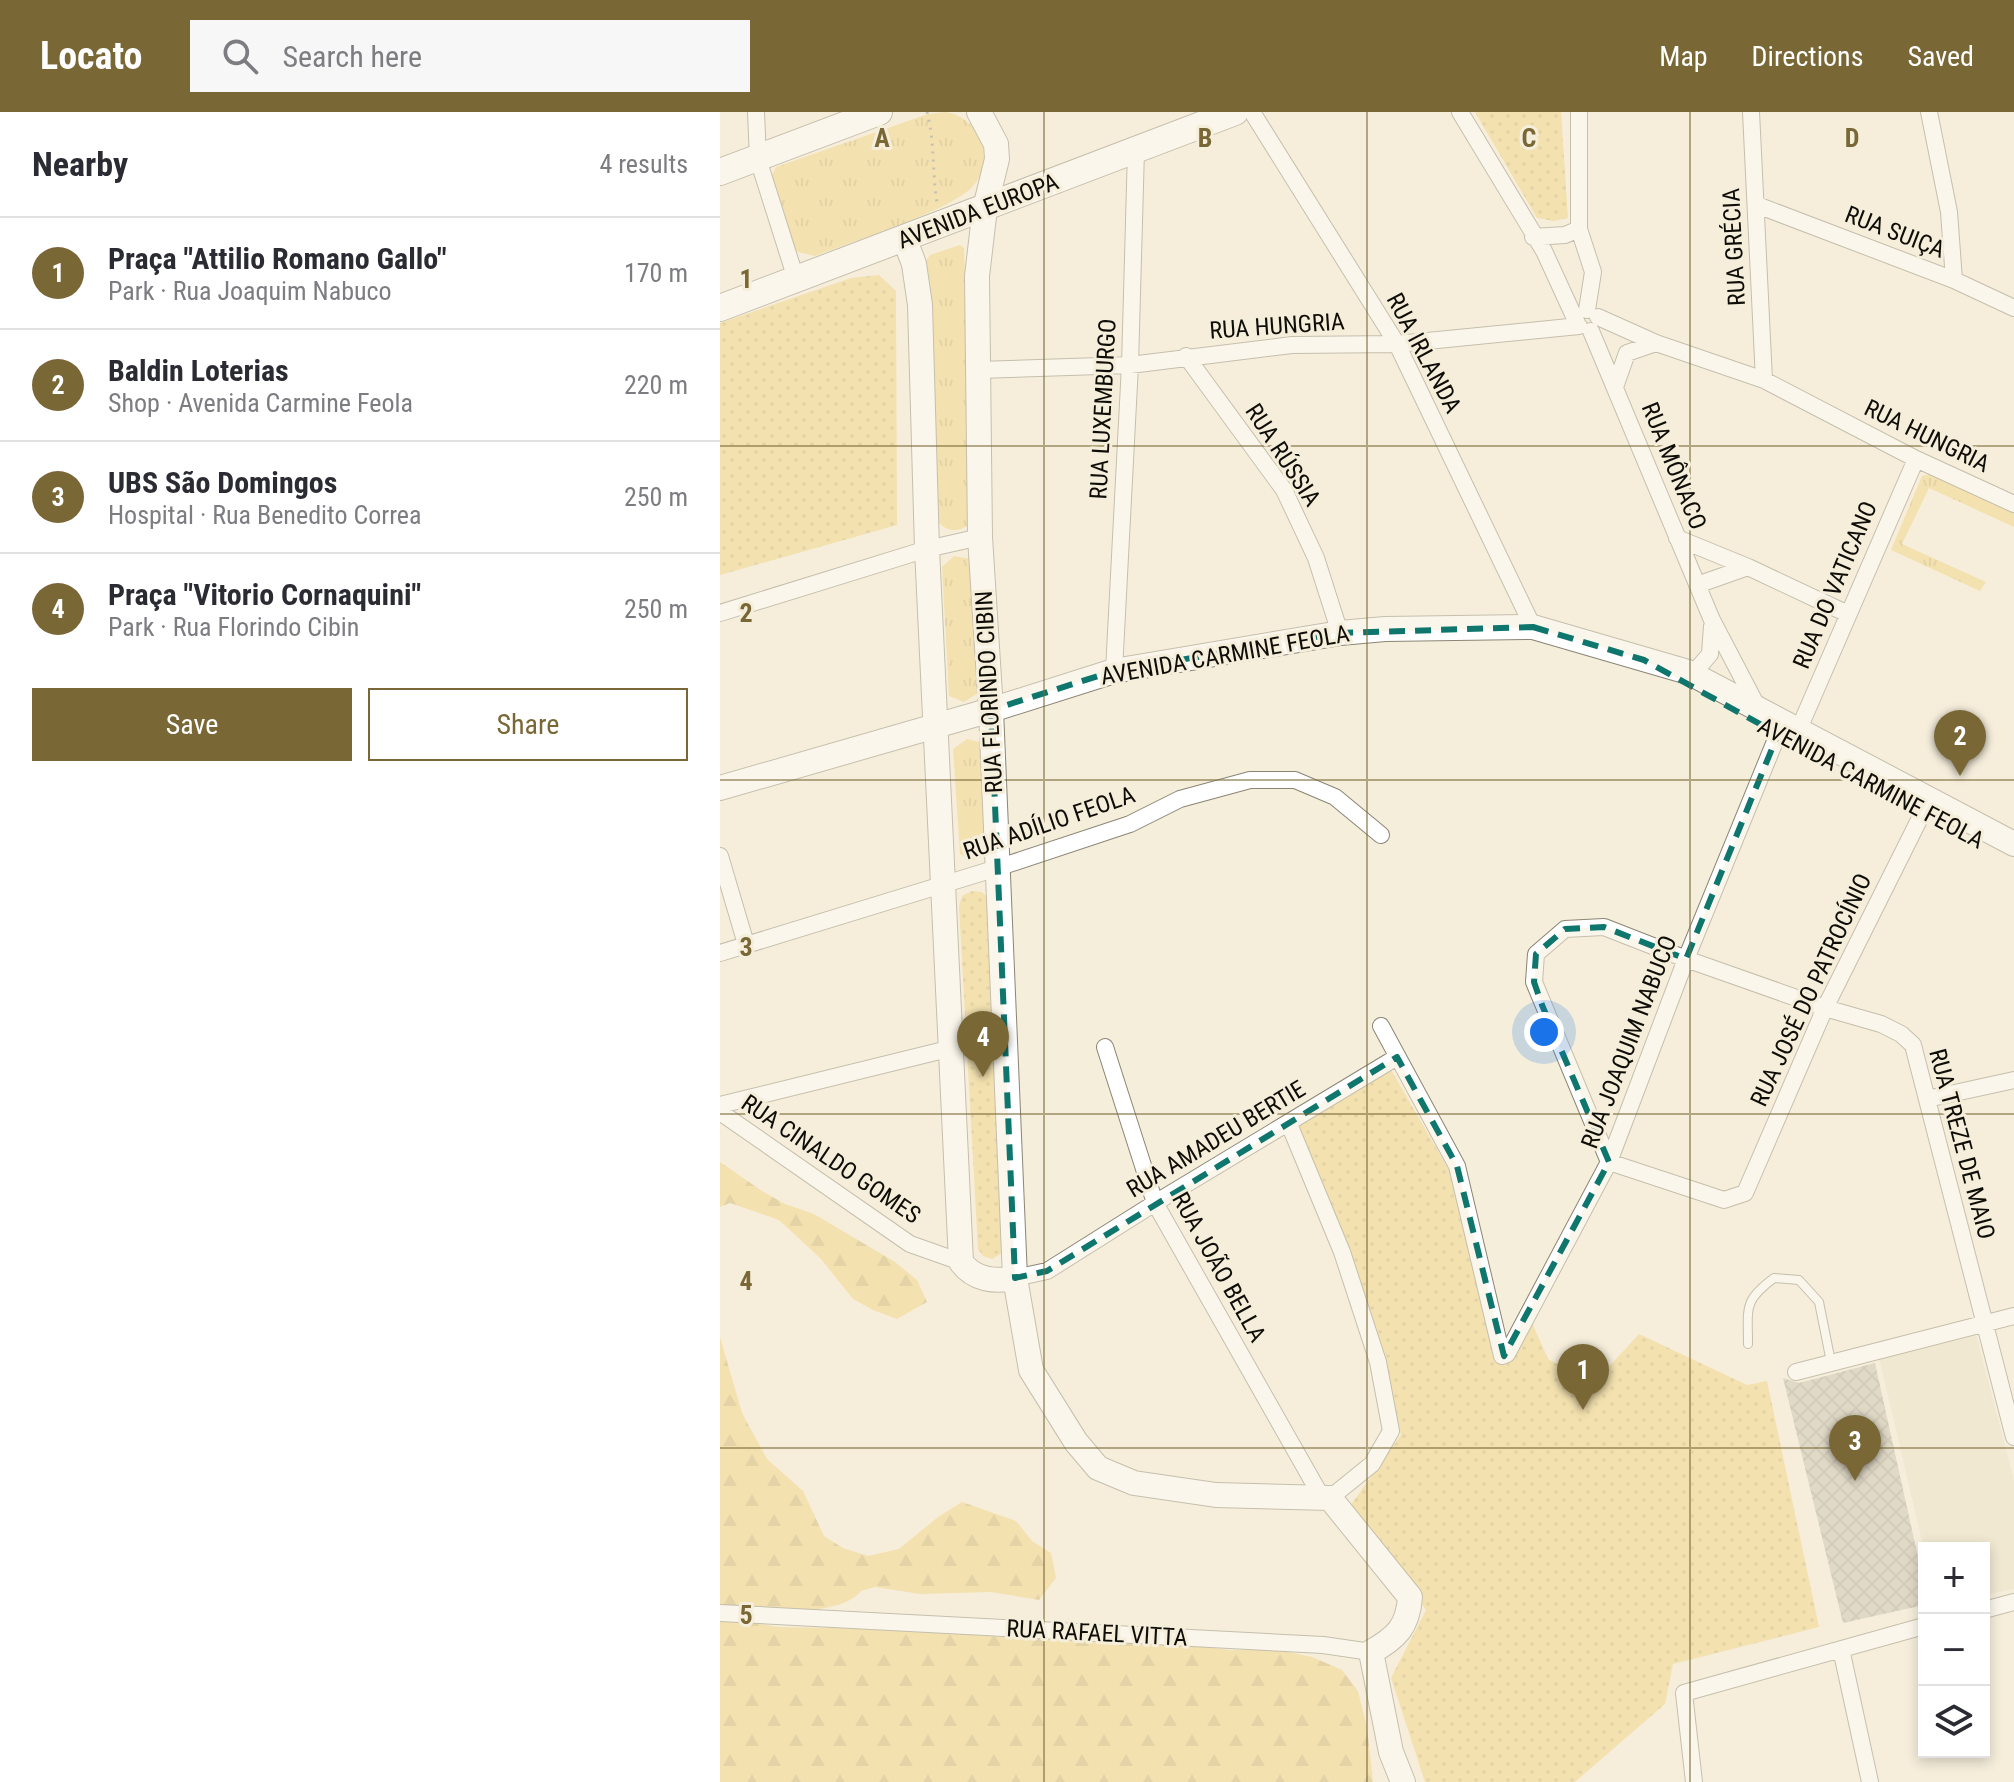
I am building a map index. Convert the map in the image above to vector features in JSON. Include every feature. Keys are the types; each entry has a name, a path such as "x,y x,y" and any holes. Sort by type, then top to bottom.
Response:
{"main road":[{"path":"720,172 879,112"},
{"name":"RUA FLORINDO CIBIN","path":"979,112 996,144 997,159 985,208 977,276 980,537 991,710 1015,1278 1031,1370 1076,1442 1098,1468 1134,1483 1216,1495 1325,1497"},
{"name":"AVENIDA EUROPA","path":"720,308 1235,112"},
{"path":"905,240 914,264 920,305 927,549 961,1262 978,1277 1000,1281 1015,1278"},
{"name":"AVENIDA CARMINE FEOLA","path":"720,788 1114,671 1340,633 1385,629 1533,627 1692,675 1759,710 1788,732 1924,810 2014,857"},
{"name":"AVENIDA CARMINE FEOLA","path":"1644,660 1681,685 1788,732 2014,844"},
{"path":"1325,1497 1410,1597 1409,1616 1392,1641 1371,1652 1399,1773"}],"street":[{"path":"756,112 758,159 796,279"},
{"name":"RUA IRLANDA","path":"1252,112 1397,344 1533,627"},
{"name":"RUA MÔNACO","path":"1460,112 1586,322 1712,620 1759,710"},
{"path":"1579,112 1579,229 1593,272 1586,322"},
{"name":"RUA GRÉCIA","path":"1751,112 1764,380"},
{"path":"1929,112 1949,212 1954,280"},
{"name":"RUA LUXEMBURGO","path":"1114,671 1130,365 1136,150"},
{"name":"RUA SUIÇA","path":"1757,205 1954,280 2014,308"},
{"path":"1533,237 1565,235 1579,229"},
{"name":"RUA HUNGRIA","path":"978,370 1130,365 1292,345 1397,344 1586,322 1764,380 1916,459 2014,504"},
{"path":"1615,387 1627,353 1656,343"},
{"name":"RUA RÚSSIA","path":"1186,356 1284,490 1316,558 1340,633"},
{"name":"RUA DO VATICANO","path":"1788,732 1848,614 1916,459"},
{"path":"720,613 927,549 980,537"},
{"path":"1677,538 1848,614"},
{"path":"1697,585 1748,567"},
{"path":"1692,675 1710,654 1712,620"},
{"name":"RUA JOAQUIM NABUCO","path":"1397,1057 1457,1166 1502,1356 1507,1354 1609,1162 1686,959 1788,732"},
{"name":"RUA ADÍLIO FEOLA","path":"720,953 997,868 1130,824 1180,799 1250,780 1295,780 1335,797 1381,835"},
{"name":"RUA JOSÉ DO PATROCÍNIO","path":"1609,1162 1724,1200 1745,1193 1825,1008 1924,810"},
{"path":"720,856 746,944"},
{"name":"RUA TREZE DE MAIO","path":"1609,1162 1534,982 1536,954 1565,929 1604,927 1825,1008 1881,1024 1901,1034 1913,1045 2014,1437"},
{"path":"1381,1026 1397,1057"},
{"name":"RUA JOÃO BELLA","path":"1105,1047 1155,1203 1325,1497"},
{"path":"720,1105 952,1048"},
{"name":"RUA AMADEU BERTIE","path":"1015,1278 1047,1271 1397,1057"},
{"path":"1927,1099 2014,1080"},
{"name":"RUA CINALDO GOMES","path":"720,1112 910,1244 961,1262"},
{"path":"1289,1124 1342,1252 1378,1362 1391,1431 1372,1464 1325,1497"},
{"path":"1796,1372 2014,1316"},
{"path":"1990,1608 2014,1602"},
{"name":"RUA RAFAEL VITTA","path":"720,1613 1323,1645 1371,1652"},
{"path":"1694,1782 1684,1693 1918,1628"},
{"path":"1841,1649 1870,1782"}],"lane":[{"path":"1748,1344 1748,1303 1759,1289 1774,1278 1799,1280 1819,1302 1831,1362"}],"path":[{"path":"927,112 934,139 934,183 938,208 947,223"}],"highlighted area":[{"path":"1533,627 1644,660 1778,734 1686,959 1604,927 1565,929 1536,954 1534,982 1542,1005 1609,1162 1504,1356 1457,1166 1397,1057 1047,1271 1015,1278 991,710 1114,671 1340,633"}],"shaded area":[{"path":"1976,1334 2014,1480 2014,1589 1990,1594 1990,1542 1922,1542 1879,1358"}],"green space":[{"path":"946,112 968,123 980,138 983,165 974,185 924,215 815,256 798,252 792,246 771,177 776,167 928,114"},
{"path":"1475,112 1561,112 1568,218 1554,221 1537,218"},
{"path":"960,245 964,248 973,520 961,529 952,530 939,523 926,261 930,255"},
{"path":"879,275 896,291 897,525 720,575 720,323 851,278"},
{"path":"1932,474 2014,510 2014,527 1929,488 1902,544 1986,582 1980,591 1891,550 1922,476"},
{"path":"954,556 970,559 978,693 964,702 949,696 942,567"},
{"path":"967,739 984,743 986,853 973,861 960,854 953,749"},
{"path":"972,891 982,892 990,900 1004,1252 992,1259 983,1256 978,1249 959,906 962,896"},
{"path":"1390,1068 1449,1170 1501,1364 1529,1316 1548,1359 1593,1384 1639,1334 1747,1385 1767,1381 1819,1627 1673,1664 1665,1704 1575,1782 1425,1782 1391,1678 1426,1610 1350,1506 1401,1435 1355,1293 1289,1124"},
{"path":"720,1162 762,1191 785,1204 814,1214 895,1262 917,1280 927,1302 897,1319 853,1299 821,1259 779,1220 730,1203 720,1207"},
{"path":"720,1337 742,1413 767,1459 803,1491 824,1536 843,1548 868,1556 899,1549 962,1502 1016,1521 1032,1541 1051,1553 1056,1578 1039,1600 991,1592 920,1594 875,1587 861,1591 851,1600 819,1609 730,1619 778,1627 892,1629 1188,1644 1229,1650 1279,1650 1312,1657 1342,1670 1358,1691 1367,1727 1373,1782 720,1782"}],"building":[{"path":"1875,1363 1918,1557 1918,1606 1843,1623 1783,1378 1799,1383"}],"place":[{"name":"Baldin Loterias","path":"1960,776"},
{"name":"Praça \"Vitorio Cornaquini\"","path":"983,1077"},
{"name":"Praça \"Attilio Romano Gallo\"","path":"1583,1410"},
{"name":"UBS São Domingos","path":"1855,1481"}]}
